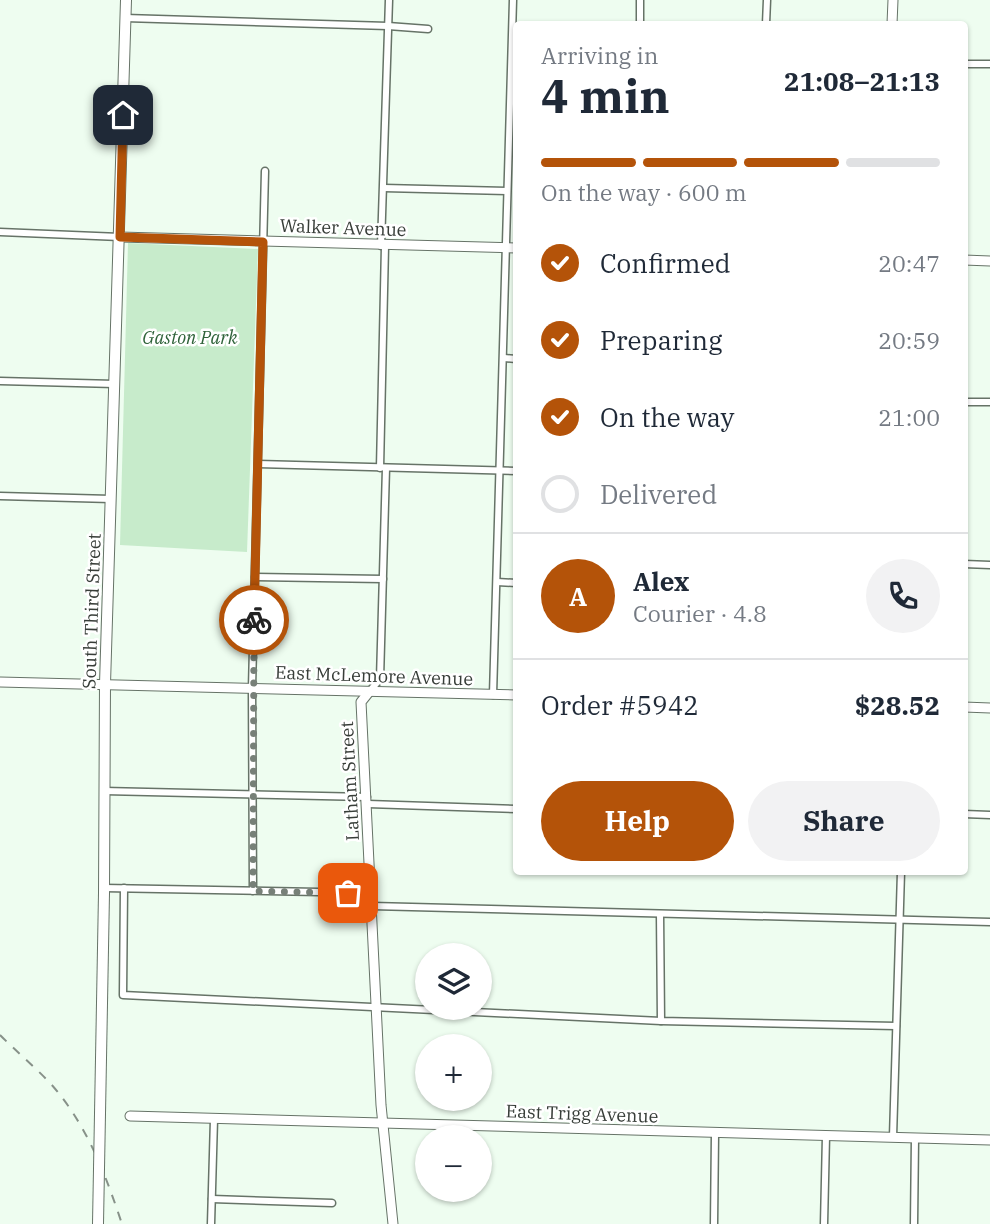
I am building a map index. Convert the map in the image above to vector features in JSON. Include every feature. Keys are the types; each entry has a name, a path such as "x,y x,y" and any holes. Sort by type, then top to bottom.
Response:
{"main road":[{"name":"South Third Street","path":"98,1224 104,891 104,684 126,0"}],"street":[{"name":"Latham Street","path":"388,0 383,246 383,579 380,679 361,702 383,1124 393,1224"},
{"path":"513,0 513,21"},
{"path":"640,0 640,21"},
{"path":"766,21 767,0"},
{"path":"892,21 893,0"},
{"path":"125,18 428,29"},
{"path":"493,695 511,248 507,191 513,64"},
{"path":"968,64 990,64"},
{"path":"253,891 252,688 265,171"},
{"path":"384,188 507,191"},
{"name":"Walker Avenue","path":"0,232 511,248"},
{"path":"968,260 990,261"},
{"path":"505,358 513,359"},
{"path":"0,381 115,384"},
{"path":"968,401 990,402"},
{"path":"258,464 513,471"},
{"path":"0,496 111,499"},
{"path":"968,564 990,565"},
{"path":"255,577 383,579"},
{"path":"497,582 513,583"},
{"path":"0,682 104,684"},
{"name":"East McLemore Avenue","path":"104,684 513,695"},
{"path":"968,707 990,708"},
{"path":"104,791 253,795 513,808"},
{"path":"968,814 990,815"},
{"path":"893,1137 901,875"},
{"path":"104,891 124,888 371,893"},
{"path":"124,888 124,995 660,1021 896,1026"},
{"path":"372,906 990,922"},
{"path":"660,914 660,1021"},
{"name":"East Trigg Avenue","path":"130,1116 990,1140"},
{"path":"211,1224 214,1119"},
{"path":"714,1224 715,1134"},
{"path":"824,1224 826,1136"},
{"path":"914,1224 915,1138"},
{"path":"212,1199 332,1203"}],"green space":[{"name":"Gaston Park","path":"128,243 258,249 247,552 120,545"}],"railway":[{"path":"0,1035 51,1084 75,1116 102,1168 122,1224"}],"way so far":[{"path":"254,620 253,891 348,893"}],"route":[{"path":"123,115 120,237 263,242 254,620"}]}
